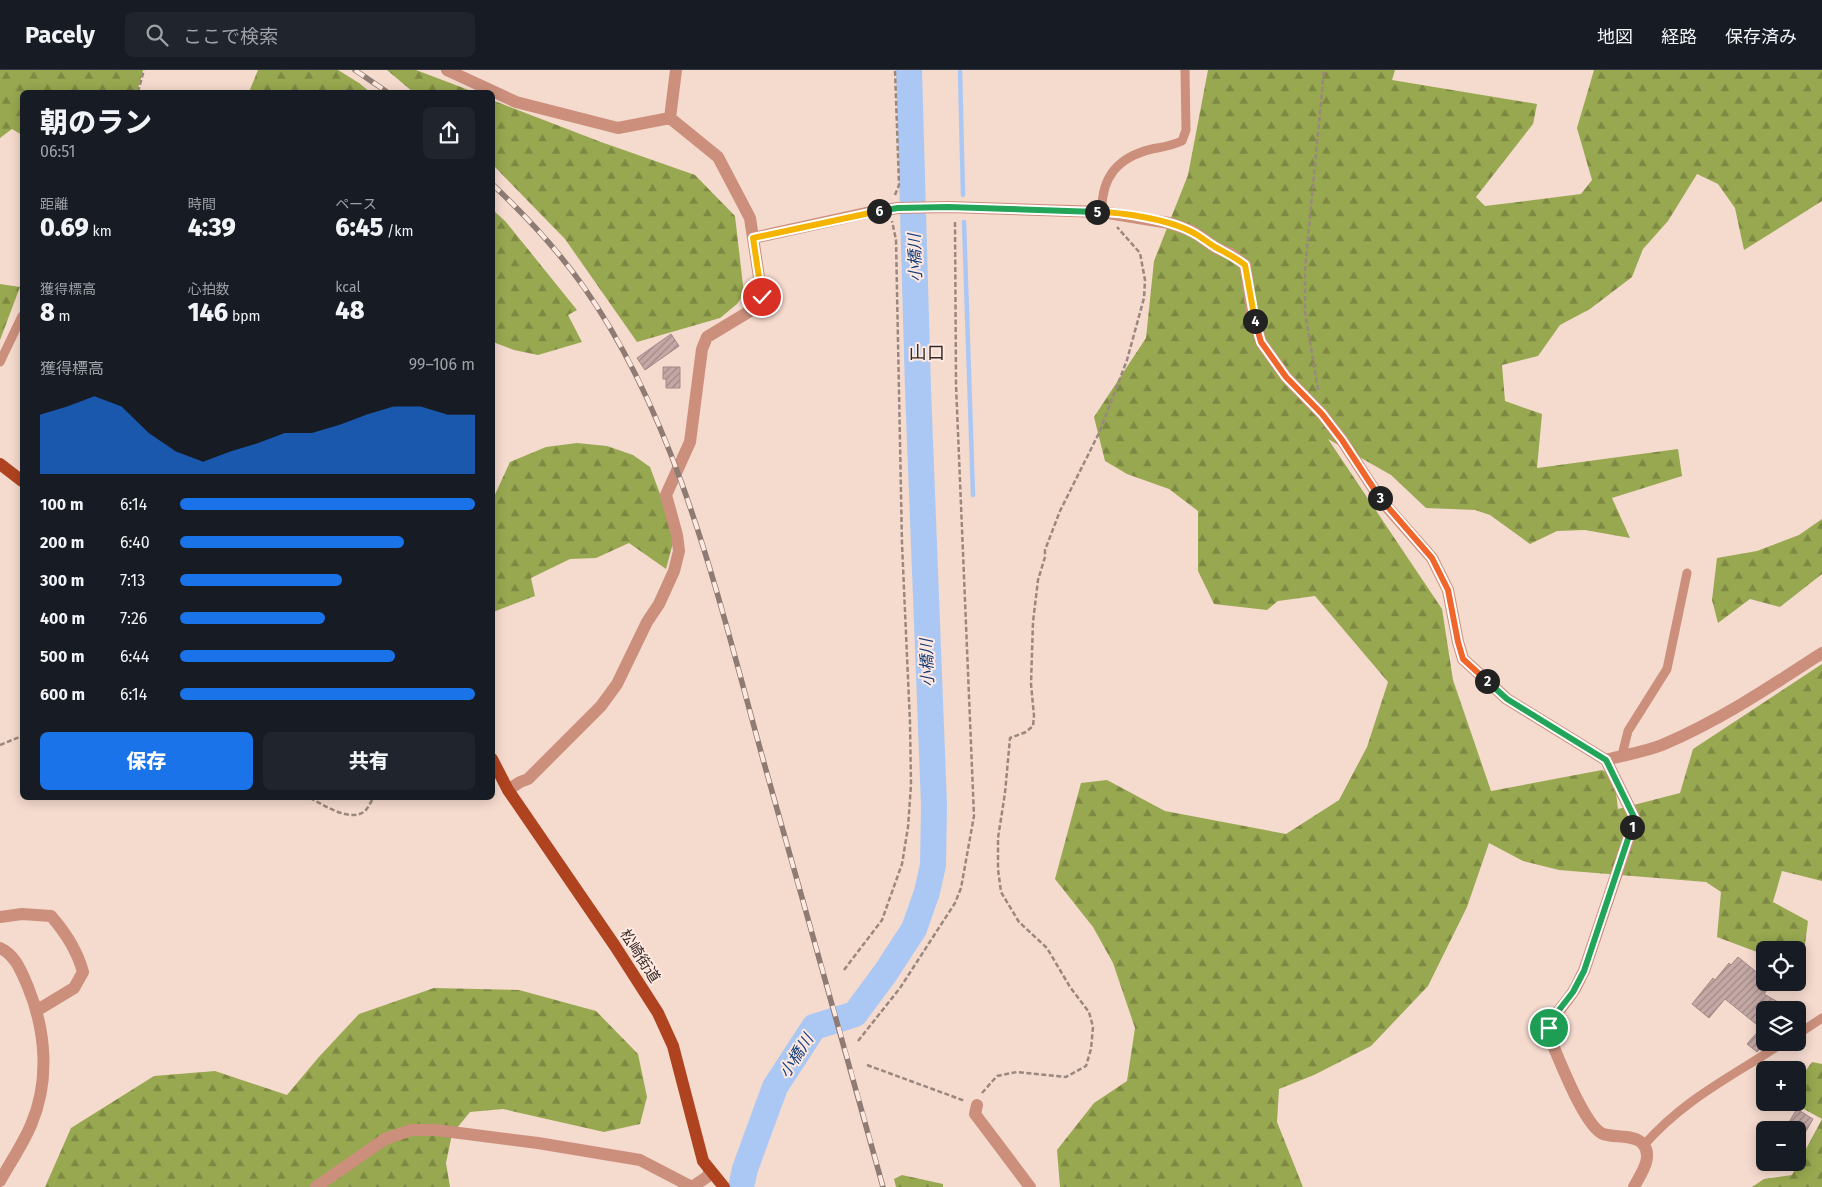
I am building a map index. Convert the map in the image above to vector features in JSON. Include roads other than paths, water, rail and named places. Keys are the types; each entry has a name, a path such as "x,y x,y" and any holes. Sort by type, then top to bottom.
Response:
{"main road":[{"path":"0,464 20,479"},
{"name":"松崎街道","path":"495,766 508,790 615,946 658,1013 673,1046 703,1161 724,1187"}],"street":[{"path":"447,70 490,90"},
{"path":"670,118 676,70"},
{"path":"495,92 516,102 618,128 670,118 718,157 750,218 762,297 760,305 707,337 702,349 690,442 666,495 677,535 679,552 674,571 659,604 647,622 617,684 601,706 528,779 508,790"},
{"path":"753,238 866,213 893,209 952,207 1102,212 1168,223 1192,231 1216,248 1232,254 1245,265 1252,312 1261,342 1286,377 1322,414 1342,440 1381,500 1432,558 1448,590 1463,659 1507,699 1606,760 1635,819 1584,971 1573,992 1552,1019 1549,1028 1549,1036 1572,1087 1596,1130 1603,1134 1638,1140 1644,1145 1647,1161 1634,1187"},
{"path":"1606,760 1660,746 1706,724 1747,702 1822,653"},
{"path":"0,917 22,914 51,916 65,932 78,955 83,972 74,988 36,1011"},
{"path":"0,948 8,952 20,970 36,1011 44,1043 40,1100 31,1126 0,1182 4,1187"},
{"path":"976,1105 975,1114 1030,1187"},
{"path":"316,1187 385,1139 411,1130 436,1130 538,1143 640,1160 692,1187 712,1174"}],"lane":[{"path":"1102,212 1102,197 1107,179 1122,162 1151,150 1169,147 1182,141 1186,130 1185,70"},
{"path":"0,362 20,320"},
{"path":"1622,756 1628,731 1666,669 1687,573"},
{"path":"1806,1029 1822,1018"},
{"path":"1644,1145 1661,1126 1705,1091 1769,1051"}],"waterway":[{"name":"小橋川","path":"741,1187 745,1169 775,1087 814,1027 855,1014 886,972 914,929 927,892 933,865 934,805 918,389 909,70"},
{"path":"960,70 963,195"},
{"path":"964,222 973,495"}],"railway":[{"path":"355,70 384,90"},
{"path":"495,187 540,233 583,286 617,340 647,397 672,458 714,583 883,1187"}],"district":[{"name":"山口","path":"927,353"}]}
